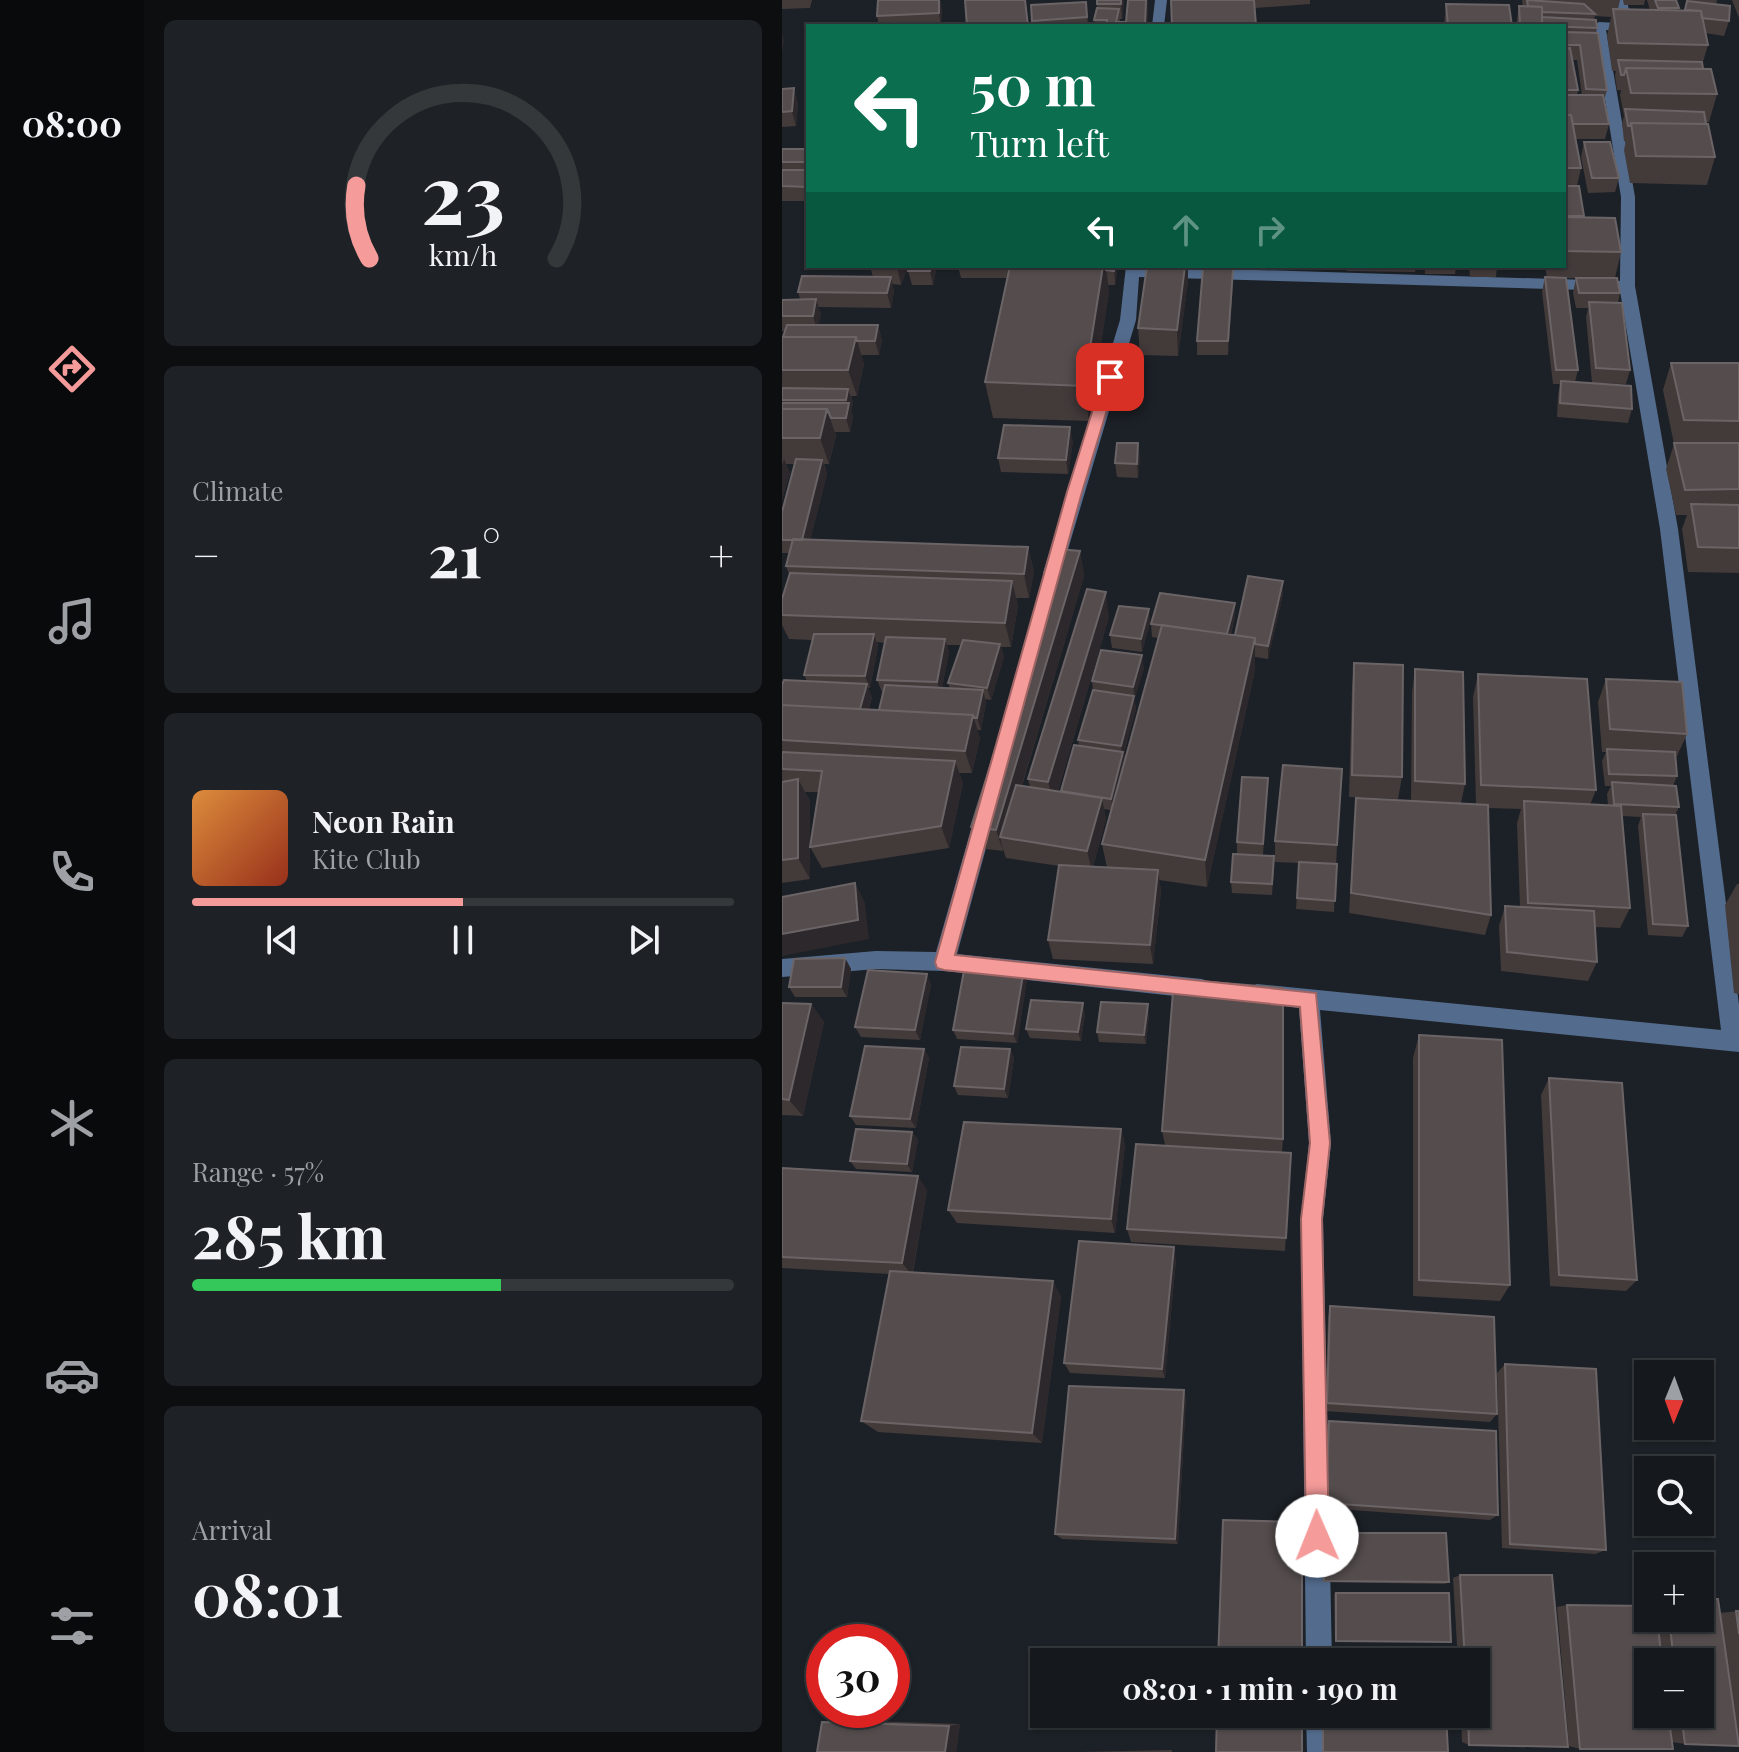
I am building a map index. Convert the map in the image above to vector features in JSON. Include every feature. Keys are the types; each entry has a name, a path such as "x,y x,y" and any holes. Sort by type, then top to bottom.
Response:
{"street":[{"path":"1158,24 1161,0"},
{"path":"782,968 876,960 944,962 1736,1042 1676,522 1627,286 1628,197 1599,26 1626,27 1621,0"},
{"path":"1045,598 1128,320 1133,269 1627,286"},
{"path":"944,962 990,795"},
{"path":"1309,1000 1320,1143 1312,1219 1319,1648"},
{"path":"1320,1728 1321,1752"}],"building":[{"path":"878,0 939,0 939,13 877,16"},
{"path":"965,0 1025,0 1028,24 967,24"},
{"path":"1097,0 1121,0 1121,4 1097,4"},
{"path":"1128,0 1146,0 1145,24 1106,24 1107,20 1094,20 1097,8 1119,9 1116,22 1126,22"},
{"path":"1171,0 1254,0 1256,24 1172,24"},
{"path":"1527,0 1584,4 1595,14 1542,12 1542,7 1528,6"},
{"path":"1655,0 1676,0 1679,8 1658,8"},
{"path":"1687,1 1730,6 1729,21 1702,18 1701,11 1685,10"},
{"path":"1086,2 1087,17 1032,21 1031,5"},
{"path":"1446,4 1509,5 1512,24 1448,24"},
{"path":"1519,6 1542,7 1542,24 1520,24"},
{"path":"1613,9 1701,11 1708,45 1618,43"},
{"path":"1542,17 1596,20 1597,28 1566,27 1566,24 1542,24"},
{"path":"1566,32 1598,33 1607,90 1586,89 1580,45 1566,45"},
{"path":"1570,48 1578,90 1566,90 1566,49"},
{"path":"1618,60 1702,62 1703,69 1626,68 1624,75 1621,75"},
{"path":"1626,68 1711,69 1717,94 1631,93"},
{"path":"794,88 792,111 782,112 782,89"},
{"path":"1566,95 1603,95 1609,124 1573,124 1571,115 1566,115"},
{"path":"1625,109 1704,112 1706,124 1631,123 1628,126"},
{"path":"1566,115 1571,115 1581,168 1566,168"},
{"path":"1631,123 1708,124 1715,157 1636,156"},
{"path":"1584,142 1610,142 1619,178 1592,178"},
{"path":"782,149 806,149 806,162 782,162"},
{"path":"782,170 806,170 806,187 782,186"},
{"path":"1566,186 1579,186 1584,216 1566,216"},
{"path":"1566,217 1615,218 1621,252 1566,251"},
{"path":"909,268 931,268 930,271 908,271"},
{"path":"1010,268 1103,268 1084,386 985,382"},
{"path":"1147,268 1185,268 1177,330 1138,328"},
{"path":"1203,268 1233,269 1228,341 1197,341"},
{"path":"802,276 891,277 887,293 798,292"},
{"path":"1545,277 1566,278 1578,370 1556,370"},
{"path":"1576,278 1617,278 1620,293 1579,293"},
{"path":"816,299 813,316 782,316 782,300"},
{"path":"1589,302 1622,303 1630,370 1596,368"},
{"path":"787,325 878,325 875,341 857,341 856,337 783,337"},
{"path":"782,337 856,337 848,370 782,370"},
{"path":"1671,363 1739,363 1739,421 1684,420"},
{"path":"1561,381 1631,386 1632,409 1560,403"},
{"path":"782,388 848,389 846,400 782,400"},
{"path":"782,403 849,403 846,418 831,418 827,409 782,409"},
{"path":"782,409 827,409 820,438 782,438"},
{"path":"1004,425 1070,427 1066,460 998,458"},
{"path":"1117,443 1138,443 1137,464 1115,463"},
{"path":"1674,443 1739,443 1739,489 1685,490"},
{"path":"796,459 822,460 802,540 782,540 782,512"},
{"path":"1691,504 1739,505 1739,548 1698,547"},
{"path":"793,539 1028,547 1024,574 786,566"},
{"path":"1058,549 1080,551 996,830 971,827"},
{"path":"790,573 1012,581 1005,623 782,615 782,599"},
{"path":"1248,576 1283,581 1268,646 1255,644 1255,638 1235,635"},
{"path":"1087,589 1106,592 1048,782 1028,779"},
{"path":"1160,593 1235,603 1227,634 1151,624"},
{"path":"1119,606 1149,609 1141,639 1110,635"},
{"path":"1162,625 1255,638 1205,860 1102,844"},
{"path":"814,634 874,634 865,676 804,675"},
{"path":"886,637 945,639 937,682 877,680"},
{"path":"963,640 1000,644 987,688 948,683"},
{"path":"1101,650 1142,655 1133,687 1092,681"},
{"path":"1354,663 1403,665 1402,777 1352,775"},
{"path":"1415,669 1463,672 1465,784 1415,781"},
{"path":"1478,674 1587,679 1596,790 1481,785"},
{"path":"1606,679 1682,682 1687,734 1610,729"},
{"path":"784,680 867,684 860,709 782,705"},
{"path":"885,685 983,690 977,718 973,715 879,710"},
{"path":"1093,690 1134,696 1121,746 1078,740"},
{"path":"782,705 973,715 965,751 782,740"},
{"path":"1074,745 1123,752 1111,799 1061,791"},
{"path":"1607,749 1675,752 1677,776 1609,774"},
{"path":"782,752 955,761 941,826 810,847 822,771 782,769"},
{"path":"1283,765 1342,769 1337,845 1275,841"},
{"path":"1242,777 1268,778 1263,844 1237,842"},
{"path":"798,779 798,858 782,860 782,782"},
{"path":"1612,782 1676,786 1679,807 1614,804"},
{"path":"1016,785 1102,798 1087,851 1000,837"},
{"path":"1356,798 1488,805 1491,915 1351,893"},
{"path":"1524,801 1621,806 1630,908 1528,903"},
{"path":"1643,814 1676,815 1688,926 1653,924"},
{"path":"1233,854 1274,856 1272,884 1231,882"},
{"path":"1299,862 1337,864 1335,901 1297,898"},
{"path":"1059,865 1158,870 1150,945 1048,940"},
{"path":"855,883 858,920 782,934 782,897"},
{"path":"1505,906 1594,911 1597,962 1507,952"},
{"path":"845,958 841,987 789,987 794,959"},
{"path":"965,965 1024,969 1013,1034 953,1030"},
{"path":"868,970 927,974 915,1030 855,1027"},
{"path":"1174,979 1283,988 1283,1139 1162,1131"},
{"path":"1031,1000 1083,1003 1078,1032 1026,1029"},
{"path":"1101,1002 1148,1004 1144,1035 1097,1032"},
{"path":"782,1003 811,1004 789,1100 782,1099"},
{"path":"1419,1035 1502,1040 1510,1285 1419,1280"},
{"path":"865,1046 924,1049 910,1119 850,1116"},
{"path":"961,1047 1010,1049 1004,1089 954,1086"},
{"path":"1549,1078 1622,1083 1637,1280 1559,1275"},
{"path":"964,1122 1121,1129 1111,1219 948,1210"},
{"path":"856,1129 912,1132 907,1164 850,1161"},
{"path":"1136,1144 1291,1153 1286,1238 1127,1229"},
{"path":"782,1168 918,1176 902,1263 782,1257"},
{"path":"1079,1241 1174,1247 1162,1369 1064,1363"},
{"path":"890,1271 1053,1281 1032,1433 861,1421"},
{"path":"1330,1306 1494,1317 1497,1414 1327,1403"},
{"path":"1505,1364 1596,1369 1606,1550 1510,1544"},
{"path":"1069,1386 1184,1390 1175,1539 1055,1534"},
{"path":"1329,1421 1496,1431 1498,1515 1326,1503"},
{"path":"1223,1520 1302,1522 1302,1648 1218,1648"},
{"path":"1324,1533 1446,1533 1449,1582 1324,1581"},
{"path":"1460,1575 1552,1575 1568,1747 1469,1745 1468,1728 1490,1728 1490,1648 1464,1648"},
{"path":"1336,1593 1449,1593 1451,1642 1336,1641"},
{"path":"1714,1599 1718,1599 1739,1746 1685,1744 1683,1728 1714,1728 1714,1648 1672,1648 1671,1632 1714,1632"},
{"path":"1567,1605 1634,1606 1634,1632 1659,1632 1660,1648 1634,1648 1634,1728 1670,1728 1673,1749 1580,1749"},
{"path":"949,1726 945,1752 817,1752 821,1728"},
{"path":"1217,1728 1302,1728 1302,1752 1216,1752"},
{"path":"1323,1728 1447,1728 1448,1752 1323,1752"}],"route":[{"path":"1110,377 944,962 1309,1000 1320,1143 1312,1219 1317,1536"}]}
